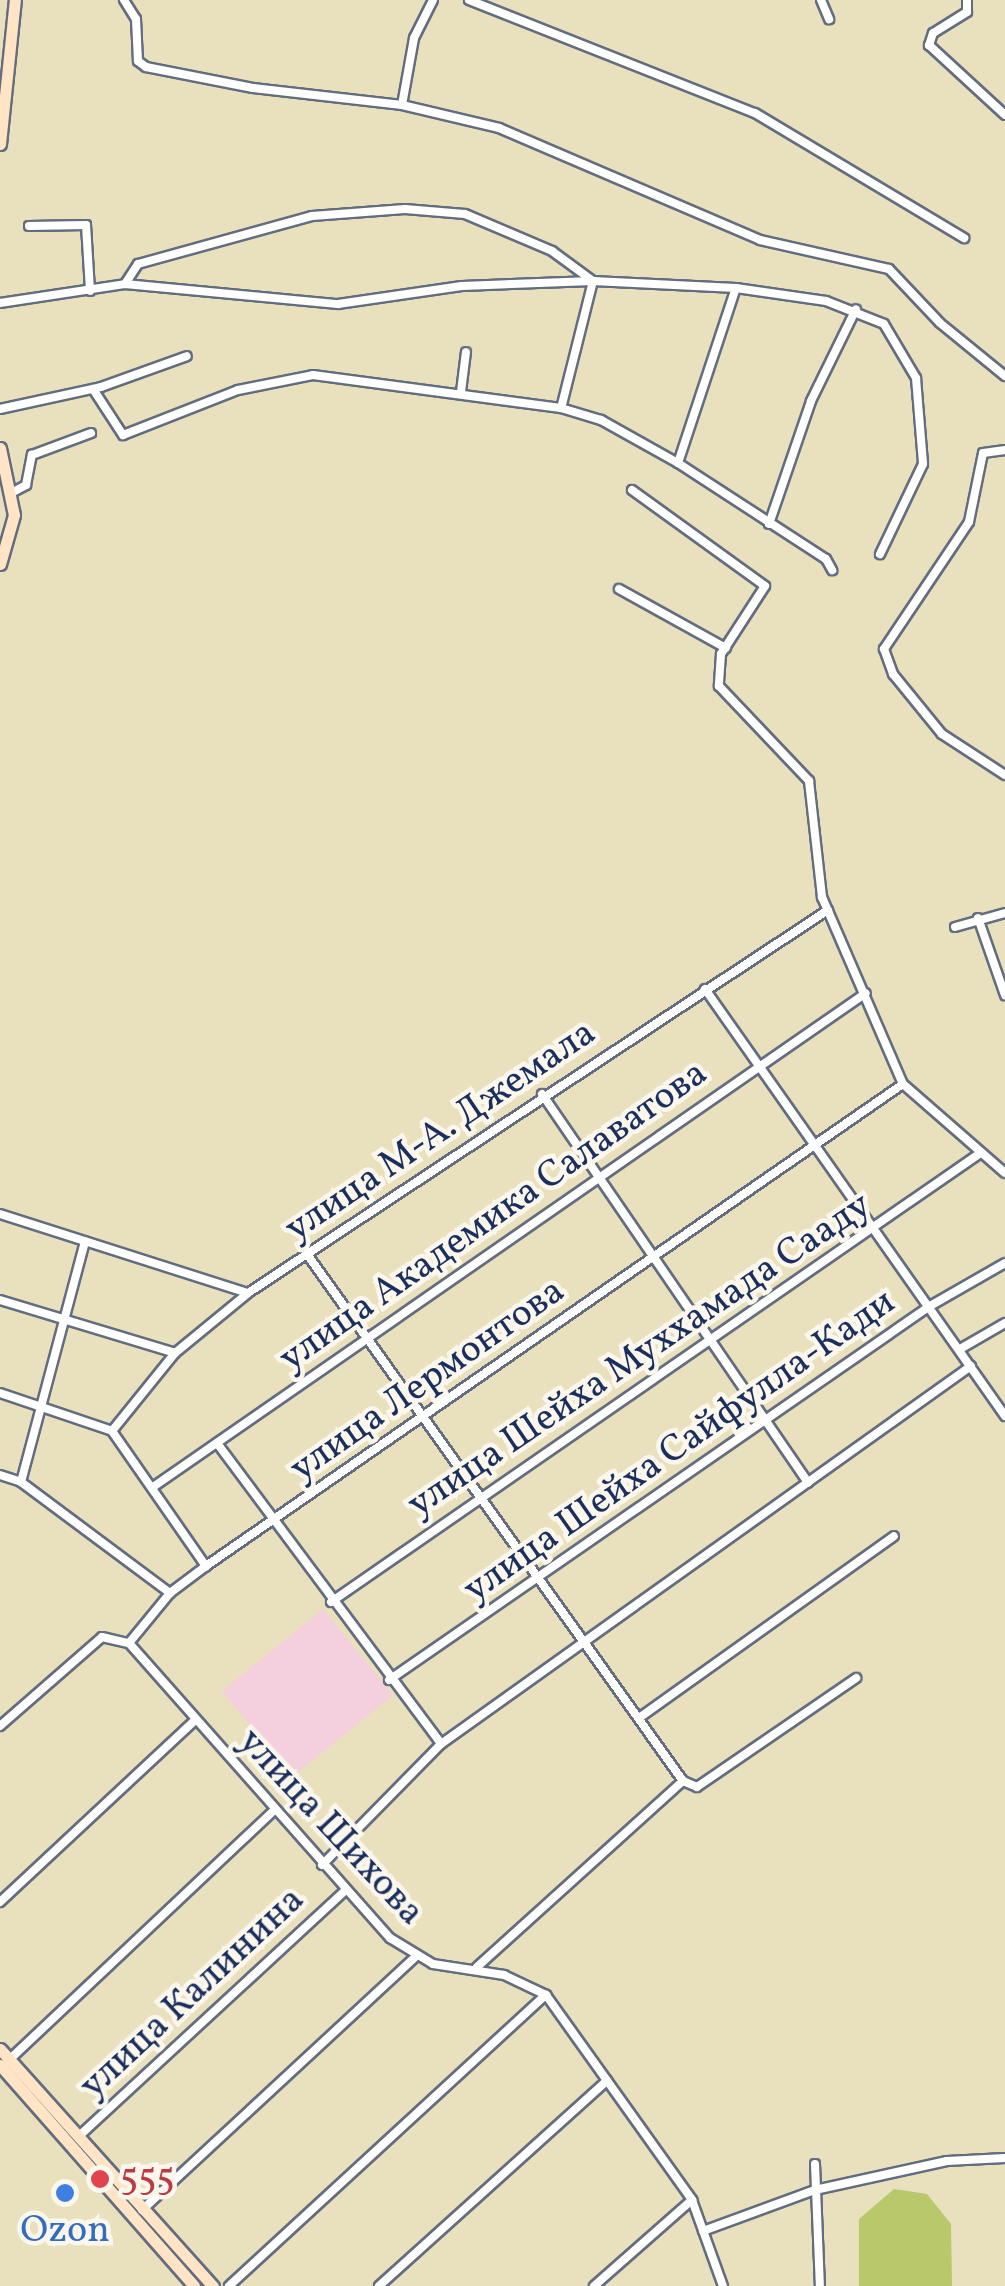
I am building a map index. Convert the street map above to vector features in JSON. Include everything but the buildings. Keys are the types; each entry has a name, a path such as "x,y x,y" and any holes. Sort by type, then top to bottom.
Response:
{"main road":[{"path":"0,144 15,0"},
{"path":"0,448 13,492 0,564"},
{"path":"0,2049 4,2064 194,2286"},
{"path":"4,2064 78,2137 214,2286"}],"street":[{"path":"124,0 136,19 138,61 146,67 253,88 402,106 499,128 760,240 888,269 1005,376"},
{"path":"402,106 414,38 433,0"},
{"path":"469,0 755,114 964,238"},
{"path":"821,0 829,18"},
{"path":"967,0 967,12 933,33 929,45 1005,114"},
{"path":"126,284 138,264 312,216 405,209 465,214 552,252 593,281"},
{"path":"29,226 86,226 90,291"},
{"path":"0,303 126,284 338,304 462,286 593,281 736,288 856,309 884,324 906,352 924,444 918,482 880,554"},
{"path":"561,408 593,281"},
{"path":"678,463 736,288"},
{"path":"770,524 811,402 856,309"},
{"path":"461,392 466,352"},
{"path":"0,409 93,388 187,356"},
{"path":"93,388 110,424 123,435 280,378 313,375 561,408 601,420 678,463 832,570"},
{"path":"13,492 26,485 32,455 91,433"},
{"path":"1005,450 983,453 969,522 884,650 892,674 942,734 1005,775"},
{"path":"632,490 764,586 726,648 719,686 809,781 828,910 904,1084 1005,1174"},
{"path":"619,589 726,648"},
{"name":"улица М-А. Джемала","path":"112,1431 176,1353 248,1293 309,1257 542,1094 828,910"},
{"path":"956,927 1005,912"},
{"path":"978,918 1005,995"},
{"path":"705,989 819,1144 1005,1416"},
{"name":"улица Академика Салаватова","path":"153,1487 866,993"},
{"name":"улица Лермонтова","path":"129,1643 170,1593 206,1566 904,1084"},
{"path":"542,1094 596,1180 808,1483"},
{"name":"улица Шейха Муххамада Сааду","path":"332,1602 711,1344 980,1154"},
{"path":"0,1214 248,1293"},
{"path":"21,1482 85,1241"},
{"path":"309,1257 484,1496 683,1781 697,1786 856,1678"},
{"name":"улица Шейха Сайфулла-Кади","path":"390,1680 542,1579 930,1306 1005,1263"},
{"path":"0,1300 176,1353"},
{"path":"960,1349 1005,1323"},
{"path":"322,1865 441,1744 971,1366"},
{"path":"0,1393 112,1431 206,1566"},
{"path":"216,1443 441,1744"},
{"path":"0,1475 21,1482 170,1593"},
{"path":"639,1718 894,1536"},
{"path":"0,1726 102,1637 129,1643"},
{"name":"улица Шихова","path":"129,1643 193,1722 344,1892 415,1957 524,1981 546,1996 692,2200 724,2286"},
{"path":"0,1902 193,1722"},
{"path":"478,1968 683,1781"},
{"path":"4,2064 273,1811"},
{"name":"улица Калинина","path":"78,2137 344,1892"},
{"path":"142,2210 415,1957"},
{"path":"229,2286 546,1996"},
{"path":"379,2286 607,2080"},
{"path":"703,2230 815,2190 947,2162 1005,2158"},
{"path":"815,2164 820,2286"},
{"path":"594,2286 692,2200"}],"shaded area":[{"path":"323,1609 393,1695 292,1777 222,1691"}],"green space":[{"path":"894,2189 927,2194 951,2224 952,2286 859,2286 859,2219"}],"place":[{"name":"555","path":"100,2179"},
{"name":"Ozon","path":"65,2193"}]}
